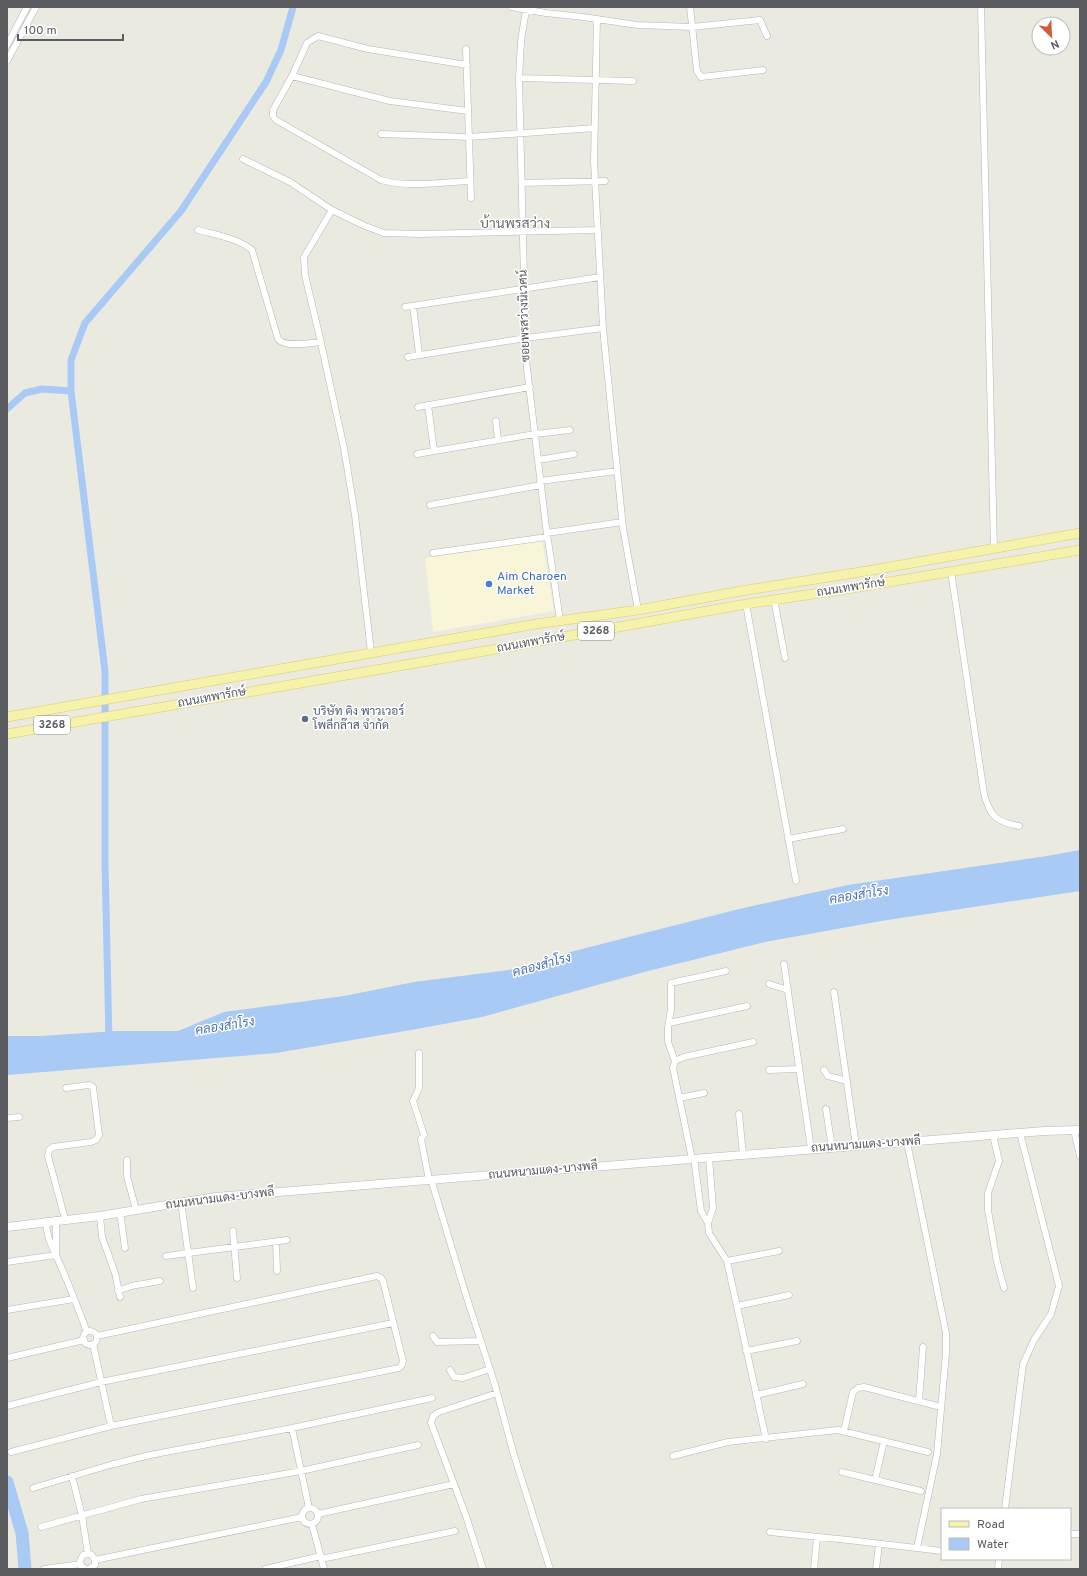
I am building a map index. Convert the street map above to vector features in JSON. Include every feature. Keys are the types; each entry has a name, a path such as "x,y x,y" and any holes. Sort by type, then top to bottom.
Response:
{"main road":[{"name":"ถนนเทพารักษ์","path":"7,717 371,652 560,620 638,610 1080,533"},
{"name":"ถนนเทพารักษ์","path":"7,734 774,599 853,588 1080,550"},
{"name":"ถนนหนามแดง-บางพลี","path":"7,1227 100,1216 220,1196 811,1149 1077,1130"}],"street":[{"path":"7,45 27,7"},
{"path":"7,61 36,7"},
{"path":"511,7 637,25 692,27 760,20 766,36"},
{"path":"690,7 697,71 701,77 763,70"},
{"path":"981,7 994,549"},
{"name":"ซอยพรสว่างนิเวศน์","path":"526,10 521,41 519,78 526,338 530,388 547,535 560,620"},
{"path":"597,19 595,181 603,328 622,522 638,610"},
{"path":"467,65 368,49 318,36 307,42 292,76 273,110 273,116 381,180 392,183 412,184 470,181"},
{"path":"466,48 471,198"},
{"path":"292,76 390,101 468,111"},
{"path":"519,78 632,81"},
{"path":"381,134 469,137 521,132 595,128"},
{"path":"243,159 290,182 332,210 384,233 420,234 523,230 598,230"},
{"path":"522,182 605,181"},
{"path":"332,210 304,257 305,275 344,448 355,515 371,652"},
{"path":"198,230 226,238 252,250 280,342 284,344 300,344 320,342"},
{"path":"405,307 600,276"},
{"path":"413,306 419,354"},
{"path":"408,357 419,354 526,338 603,328"},
{"path":"418,407 530,388"},
{"path":"428,405 434,451"},
{"path":"496,421 498,440"},
{"path":"418,454 535,434 570,430"},
{"path":"538,460 574,454"},
{"path":"430,505 541,483 617,471"},
{"path":"433,553 622,522"},
{"path":"951,571 985,798 990,809 1000,821 1019,826"},
{"path":"774,599 785,658"},
{"path":"746,604 796,881"},
{"path":"788,840 843,830"},
{"path":"784,964 811,1149"},
{"path":"708,1222 701,1211 693,1159 673,1068 675,1061 668,1042 671,1009 671,983 726,971"},
{"path":"769,984 788,990"},
{"path":"834,992 856,1146"},
{"path":"669,1023 747,1006"},
{"path":"675,1061 684,1057 753,1042"},
{"path":"419,1053 419,1088 413,1101 424,1135 421,1139 430,1180 490,1369 550,1569"},
{"path":"768,1070 799,1069"},
{"path":"824,1070 828,1076 847,1081"},
{"path":"65,1219 48,1156 49,1150 53,1147 91,1142 96,1140 99,1135 93,1087 89,1085 66,1088"},
{"path":"680,1098 704,1093"},
{"path":"826,1109 832,1148"},
{"path":"739,1114 743,1155"},
{"path":"7,1118 19,1117"},
{"path":"1077,1130 1080,1156"},
{"path":"1005,1508 1023,1364 1034,1340 1051,1314 1060,1286 1020,1133"},
{"path":"993,1135 999,1161 988,1193 988,1210 997,1262 1004,1288"},
{"path":"907,1142 946,1333 946,1353 937,1454 918,1548"},
{"path":"709,1157 713,1208 708,1222 709,1233 727,1261 766,1439"},
{"path":"127,1160 127,1176 136,1210"},
{"path":"181,1202 193,1288"},
{"path":"120,1212 125,1248"},
{"path":"100,1216 102,1238 115,1273 119,1294 131,1286 160,1281"},
{"path":"56,1220 56,1255"},
{"path":"46,1222 48,1241 56,1255 87,1332"},
{"path":"233,1231 233,1247 237,1278"},
{"path":"166,1256 287,1240"},
{"path":"276,1242 277,1271"},
{"path":"727,1261 779,1251"},
{"path":"7,1262 56,1255"},
{"path":"11,1452 111,1426 399,1368 402,1365 394,1323 383,1281 381,1278 376,1276 97,1336"},
{"path":"737,1306 789,1295"},
{"path":"7,1310 74,1299"},
{"path":"7,1406 102,1382 394,1323"},
{"path":"87,1332 93,1332 97,1336"},
{"path":"87,1332 84,1334 84,1340 88,1344 93,1344"},
{"path":"97,1336 93,1344 111,1426"},
{"path":"433,1336 438,1342 444,1343 481,1341"},
{"path":"7,1358 84,1340"},
{"path":"746,1351 797,1341"},
{"path":"919,1402 923,1347"},
{"path":"450,1370 454,1377 463,1378 490,1369"},
{"path":"756,1395 803,1384"},
{"path":"844,1431 853,1392 858,1388 864,1387 937,1406"},
{"path":"483,1569 466,1516 430,1423 433,1416 440,1412 497,1392"},
{"path":"33,1488 150,1455 292,1428 432,1398"},
{"path":"292,1428 309,1508"},
{"path":"674,1456 728,1442 838,1430 928,1452"},
{"path":"875,1480 884,1441"},
{"path":"41,1527 141,1499 301,1471 418,1445"},
{"path":"842,1472 921,1491"},
{"path":"72,1476 82,1516 88,1554"},
{"path":"318,1514 454,1484"},
{"path":"302,1517 304,1511 309,1508 314,1509 318,1514 317,1520 312,1524"},
{"path":"302,1517 305,1522 312,1524"},
{"path":"95,1560 302,1517"},
{"path":"312,1524 324,1569"},
{"path":"265,1569 455,1531"},
{"path":"770,1532 941,1551"},
{"path":"1071,1534 1080,1534"},
{"path":"814,1569 817,1537"},
{"path":"876,1569 879,1544"},
{"path":"44,1568 80,1564 88,1569 95,1565 95,1560 92,1555 88,1554"},
{"path":"80,1564 82,1557 88,1554"}],"shaded area":[{"name":"Aim Charoen Market","path":"542,539 554,611 433,632 425,558"}],"water":[{"name":"คลองสำโรง","path":"1080,850 1080,891 881,921 765,942 648,971 482,1017 276,1053 7,1075 7,1036 41,1036 116,1031 178,1031 224,1012 344,996 414,982 509,970 574,951 739,909 848,885"}],"waterway":[{"path":"109,1040 105,863 105,671 71,391 71,360 85,323 181,211 266,82 281,50 293,7"},
{"path":"7,409 25,393 42,389 71,391"},
{"path":"7,1482 22,1533 25,1569"}],"place":[{"name":"Aim Charoen Market","path":"489,584"},
{"name":"บริษัท คิง พาวเวอร์ โพลีกล๊าส จำกัด","path":"305,719"}],"district":[{"name":"บ้านพรสว่าง","path":"515,224"}]}
